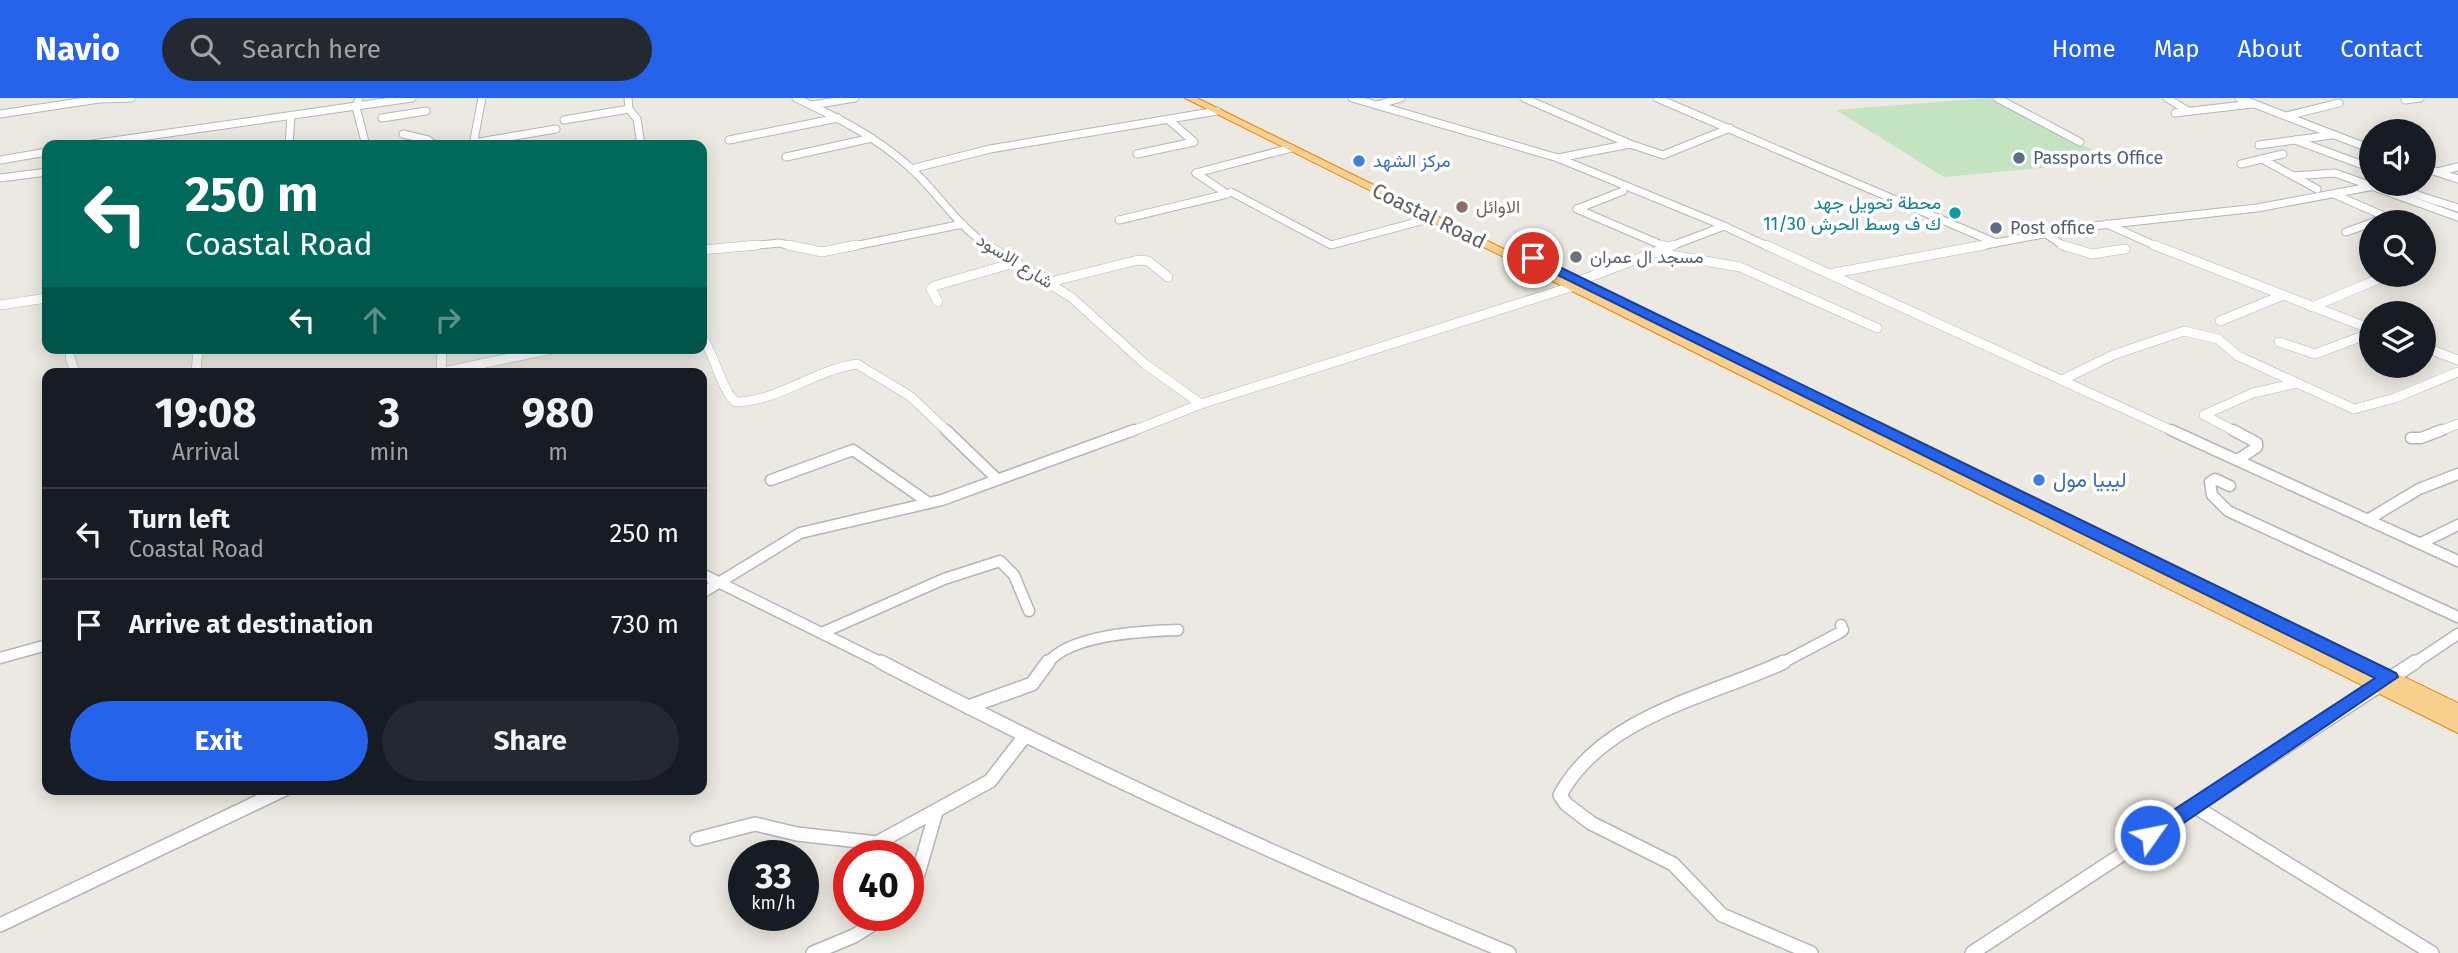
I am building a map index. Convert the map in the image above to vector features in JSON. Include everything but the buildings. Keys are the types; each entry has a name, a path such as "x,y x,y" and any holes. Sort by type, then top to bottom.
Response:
{"highway":[{"name":"Coastal Road","path":"1190,98 1291,148 1320,158 1575,284 2458,726"},
{"name":"Coastal Road","path":"1204,98 1432,218 1575,284 2458,711"}],"street":[{"path":"0,114 99,99 131,98"},
{"path":"359,98 356,107 364,140"},
{"path":"121,140 412,98"},
{"path":"474,140 482,98"},
{"path":"628,98 629,108 637,119 640,140"},
{"name":"شارع الاسود","path":"796,98 861,129 911,169 982,243 1050,282 1083,306 1145,364 1201,404"},
{"path":"811,105 855,98"},
{"path":"1352,98 1558,158 1724,226 1834,273 2458,561"},
{"path":"1377,105 1401,98"},
{"path":"1524,98 1662,155 1730,128"},
{"path":"1659,98 1996,243"},
{"path":"1997,98 2080,142"},
{"path":"2167,98 2188,111"},
{"path":"2239,98 2359,144"},
{"path":"2405,100 2420,98"},
{"path":"2175,113 2254,103"},
{"path":"2286,116 2339,103"},
{"path":"376,104 385,127"},
{"path":"564,120 629,108"},
{"path":"382,118 426,111"},
{"path":"911,169 990,149 1217,111"},
{"path":"289,140 291,116"},
{"path":"729,140 838,118"},
{"path":"1137,154 1194,142 1169,120"},
{"path":"495,140 556,129"},
{"path":"403,134 428,140"},
{"path":"2259,145 2334,135"},
{"path":"786,157 872,138"},
{"path":"2295,140 2359,163"},
{"path":"1558,158 1630,144"},
{"path":"1119,220 1225,195 1196,173 1291,148"},
{"path":"0,160 42,153"},
{"path":"2241,164 2283,154"},
{"path":"2262,159 2317,189"},
{"path":"2436,172 2458,167"},
{"path":"2293,176 2331,172 2359,183"},
{"path":"2436,172 2458,179"},
{"path":"0,178 42,173"},
{"path":"1834,273 2045,233 2224,212 2359,190"},
{"path":"1623,191 1577,209 1667,247"},
{"path":"1231,192 1331,245 1432,218"},
{"path":"2336,195 2370,210"},
{"path":"2396,196 2458,217"},
{"path":"2421,196 2458,208"},
{"path":"707,250 779,243 822,252 963,224"},
{"path":"2107,224 2359,326"},
{"path":"707,590 800,533 929,503 1104,442 1201,404 1575,284 1724,226"},
{"path":"2346,232 2359,228"},
{"path":"2045,233 2067,248 2088,256 2124,249"},
{"path":"1654,252 1740,267 1878,327"},
{"path":"1050,282 1141,260 1168,277"},
{"path":"938,302 930,289 934,286 1017,262"},
{"path":"2312,307 2359,287"},
{"path":"2220,321 2281,296"},
{"path":"0,305 42,299"},
{"path":"2064,379 2113,355 2184,331 2218,339 2238,356 2344,407 2361,409 2458,372"},
{"path":"2279,342 2315,354 2359,336"},
{"path":"707,344 714,354 727,395 736,402 756,400 848,365 864,367 910,396 997,479"},
{"path":"2436,352 2458,360"},
{"path":"463,368 529,354"},
{"path":"70,357 73,368"},
{"path":"2239,460 2257,447 2257,443 2204,415 2253,393 2293,384"},
{"path":"2411,438 2421,438 2458,424"},
{"path":"771,480 853,450 929,503"},
{"path":"2369,519 2418,489 2458,474"},
{"path":"2230,486 2215,479 2210,481 2209,489 2215,502 2228,511 2458,617"},
{"path":"2421,543 2458,525"},
{"path":"824,632 962,570 996,560 1004,562 1011,571 1029,611"},
{"path":"707,576 824,632 1024,737 1422,917 1509,953"},
{"path":"1811,953 1724,917 1706,901 1675,865 1590,821 1563,802 1560,795 1583,761 1627,728 1771,668 1839,634 1843,630 1840,625"},
{"path":"968,707 1032,684 1052,657 1099,638 1125,631 1178,630"},
{"path":"1972,953 2458,634"},
{"path":"0,658 42,646"},
{"path":"697,839 755,824 797,834 872,844 889,838 990,781 1024,737"},
{"path":"0,925 272,795"},
{"path":"2194,806 2432,953"},
{"path":"924,853 936,812"},
{"path":"813,953 862,931"}],"green space":[{"path":"1989,98 2115,161 1944,177 1836,110"}],"place":[{"name":"Passports Office","path":"2019,158"},
{"name":"مركز الشهد","path":"1359,161"},
{"name":"الاوائل","path":"1462,207"},
{"name":"محطة تحويل جهد 11/30 ك ف وسط الحرش","path":"1955,213"},
{"name":"Post office","path":"1996,228"},
{"name":"مسجد ال عمران","path":"1576,257"},
{"name":"ليبيا مول","path":"2039,480"}],"route":[{"path":"1533,258 2389,677 2150,835"}]}
